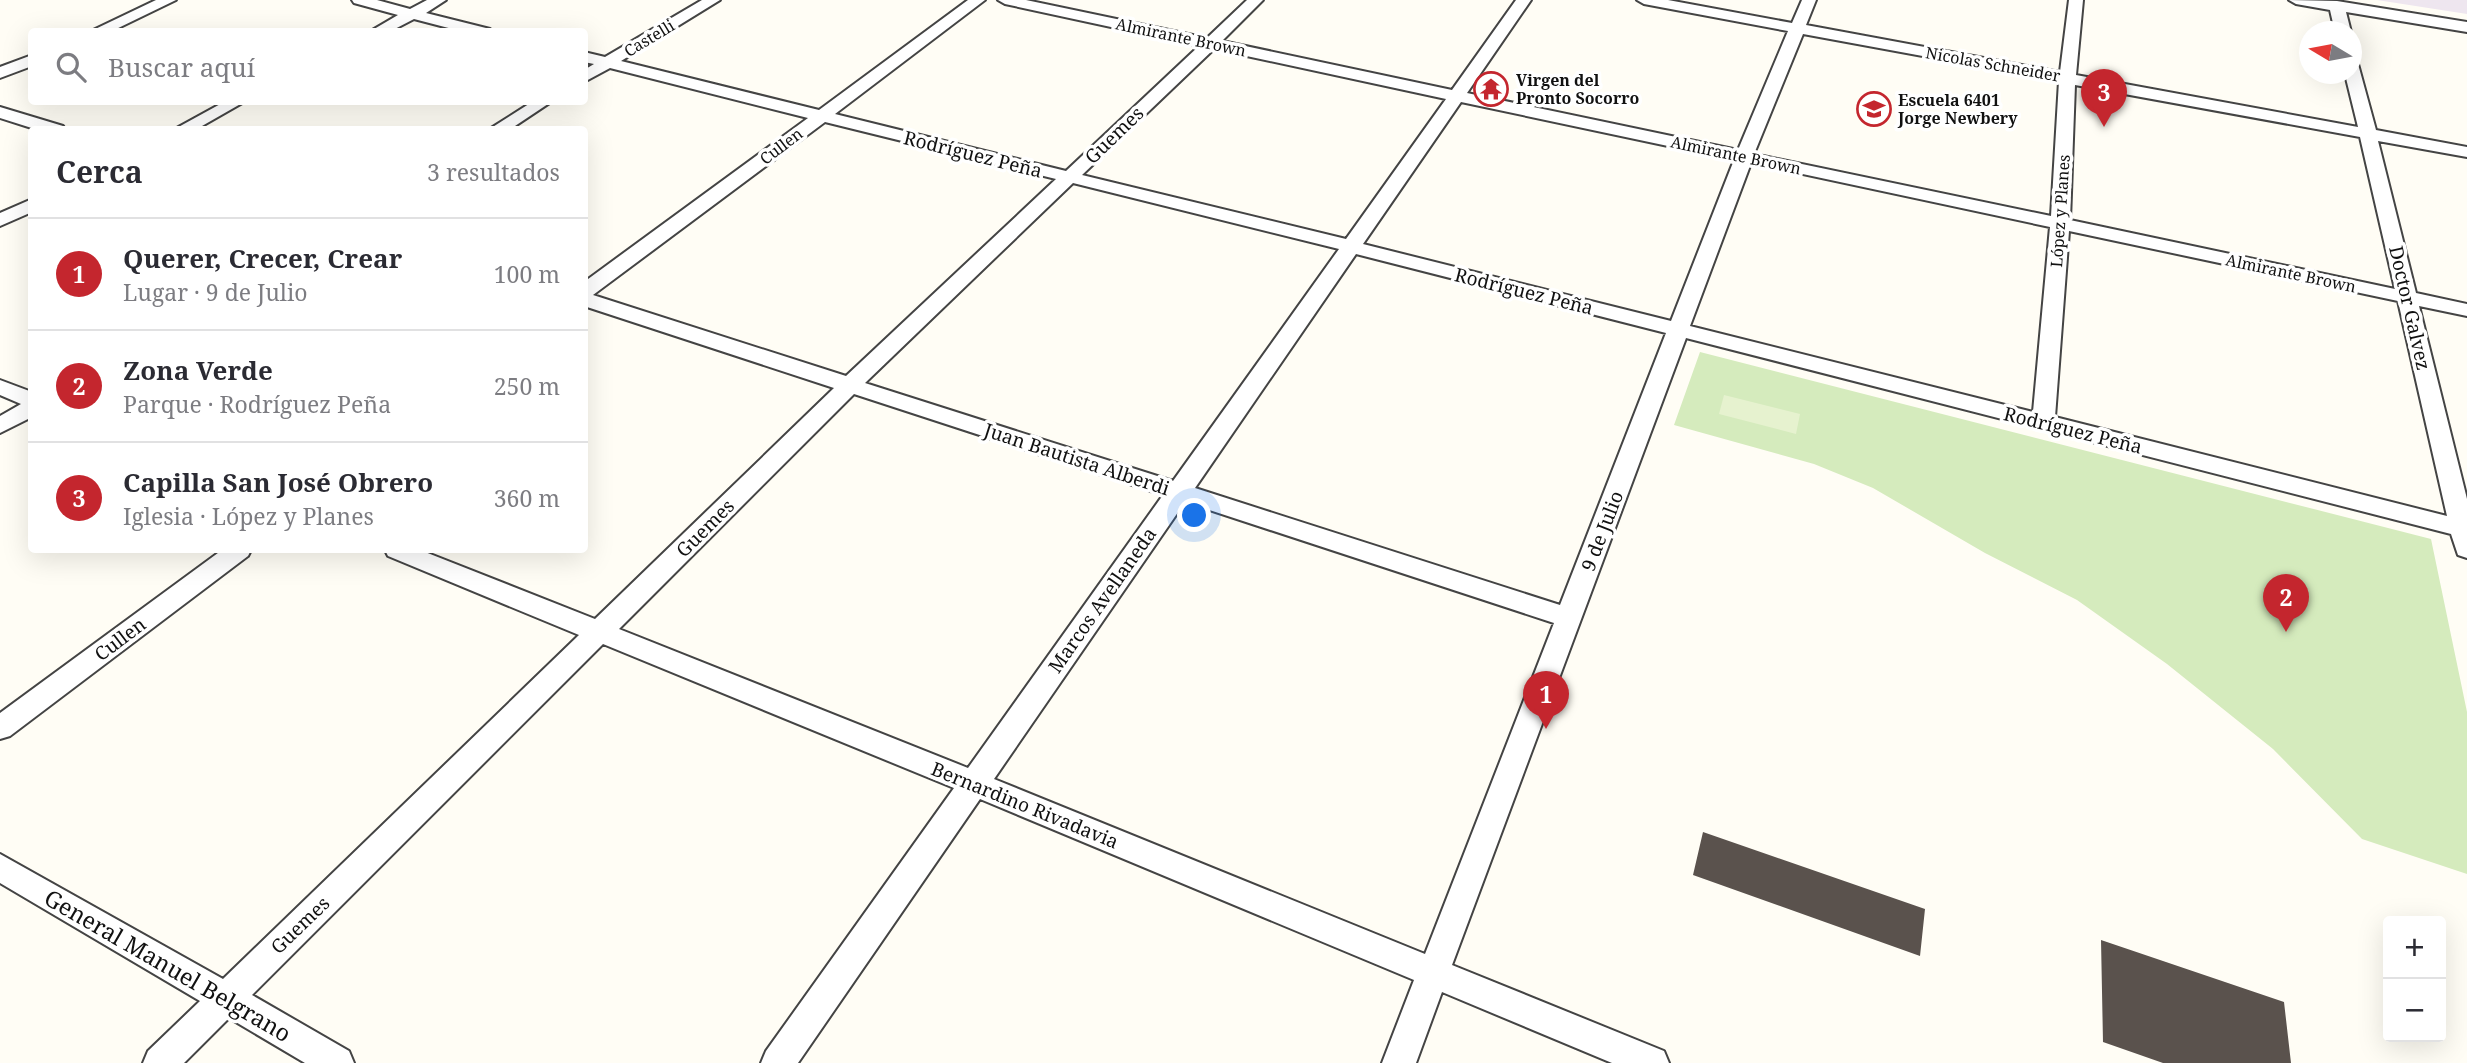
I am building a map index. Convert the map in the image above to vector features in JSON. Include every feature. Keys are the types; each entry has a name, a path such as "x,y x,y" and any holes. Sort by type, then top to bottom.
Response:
{"street":[{"path":"105,28 169,0"},
{"path":"359,0 469,28"},
{"path":"384,28 439,0"},
{"name":"Castelli","path":"588,75 713,0"},
{"name":"Cullen","path":"588,289 978,0"},
{"name":"Almirante Brown","path":"1005,0 2467,310"},
{"name":"Guemes","path":"160,1063 850,385 1256,0"},
{"name":"Marcos Avellaneda","path":"778,1063 1524,0"},
{"name":"Nicolas Schneider","path":"1643,0 2467,152"},
{"name":"9 de Julio","path":"1399,1063 1744,157 1809,0"},
{"name":"López y Planes","path":"2043,422 2060,224 2067,78 2077,0"},
{"path":"2296,0 2467,27"},
{"path":"2337,6 2340,21"},
{"name":"Rodríguez Peña","path":"588,58 1349,246 2462,528"},
{"path":"0,73 28,62"},
{"name":"Doctor Galvez","path":"2355,84 2467,550"},
{"path":"188,126 230,105"},
{"path":"503,126 538,105"},
{"path":"0,112 44,126"},
{"path":"0,220 28,206"},
{"name":"Juan Bautista Alberdi","path":"588,300 1569,618"},
{"path":"0,387 28,398"},
{"path":"0,426 28,409"},
{"name":"Cullen","path":"0,728 235,553"},
{"name":"Bernardino Rivadavia","path":"404,553 1652,1063"},
{"name":"General Manuel Belgrano","path":"0,867 337,1063"}],"shaded area":[{"path":"2377,0 2467,0 2467,14"}],"green space":[{"path":"1700,352 2431,539 2467,712 2467,874 2362,839 2273,749 2167,664 2077,600 1985,553 1873,488 1814,464 1674,425"},
{"path":"1724,395 1800,414 1796,434 1719,414"}],"building":[{"path":"1703,832 1925,909 1920,956 1693,875"},
{"path":"2101,940 2284,1002 2291,1063 2163,1063 2103,1042"}],"place":[{"name":"Virgen del Pronto Socorro","path":"1491,89"},
{"name":"Escuela 6401 Jorge Newbery","path":"1874,109"},
{"name":"Capilla San José Obrero","path":"2104,127"},
{"name":"Zona Verde","path":"2286,632"},
{"name":"Querer, Crecer, Crear","path":"1546,729"}]}
